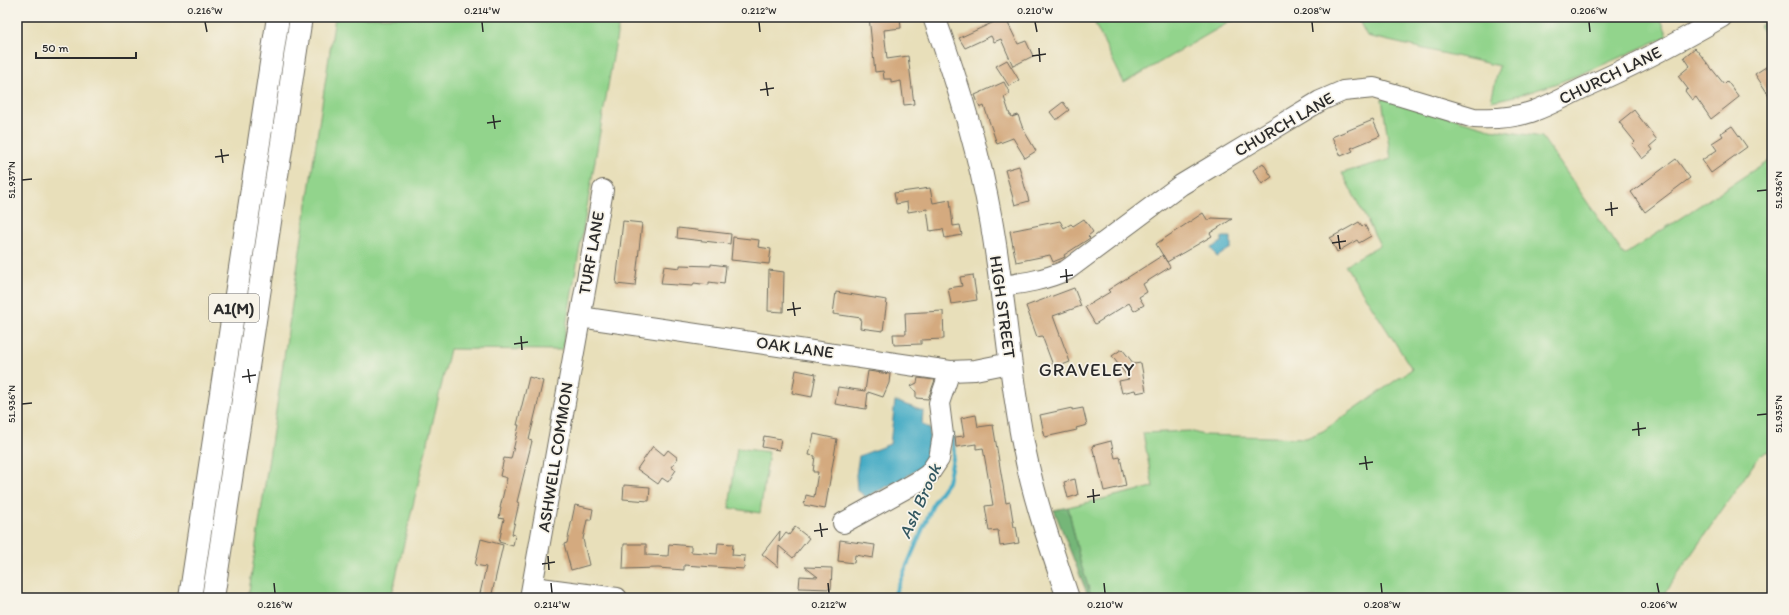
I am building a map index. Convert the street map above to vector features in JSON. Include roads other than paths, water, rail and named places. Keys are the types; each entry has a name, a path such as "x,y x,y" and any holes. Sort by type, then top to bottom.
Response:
{"main road":[{"name":"A1(M)","path":"190,598 278,17"},
{"name":"A1(M)","path":"213,598 301,17"},
{"name":"HIGH STREET","path":"934,17 953,69 980,164 991,220 1001,286 1010,363 1025,452 1033,490 1068,598"}],"street":[{"name":"CHURCH LANE","path":"1001,286 1033,282 1051,277 1066,270 1181,185 1320,100 1342,91 1374,88 1474,118 1491,119 1516,116 1532,112 1603,79 1690,36 1722,17"},
{"name":"TURF LANE","path":"580,316 603,190"},
{"name":"OAK LANE","path":"580,316 950,371 967,371 1010,363"},
{"name":"ASHWELL COMMON","path":"532,593 580,316"},
{"path":"843,523 918,481 929,474 937,464 943,435 939,403 950,371"},
{"path":"532,593 617,598"}],"water":[{"path":"1222,237 1231,237 1231,248 1217,257 1211,248 1222,242"},
{"path":"895,401 923,411 922,424 930,429 926,456 922,465 913,473 866,497 857,490 856,475 859,456 890,444"}],"waterway":[{"name":"Ash Brook","path":"950,411 951,399 955,389"},
{"name":"Ash Brook","path":"893,598 935,500 948,482 954,454 952,434"}],"district":[{"name":"GRAVELEY","path":"1087,369"}]}
